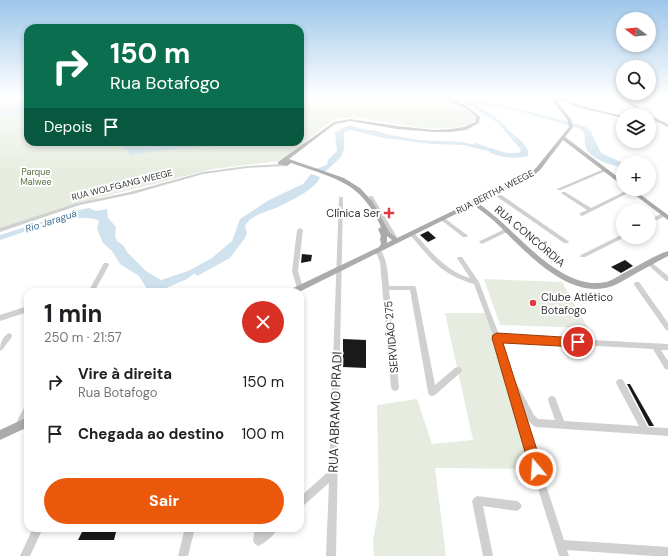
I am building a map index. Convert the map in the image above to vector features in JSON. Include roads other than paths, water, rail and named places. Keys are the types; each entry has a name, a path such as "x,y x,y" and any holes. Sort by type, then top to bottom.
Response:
{"main road":[{"path":"286,161 334,123"},
{"path":"373,123 435,131 470,128 477,123"},
{"name":"RUA BERTHA WEEGE","path":"300,288 340,269 387,242 412,234 534,173 562,140 570,128 570,123"},
{"path":"656,123 668,126"},
{"path":"562,140 570,142 616,178"},
{"path":"286,161 348,182 363,193 387,242"},
{"path":"639,196 666,217"},
{"name":"RUA CONCÓRDIA","path":"474,203 545,264 574,282 592,287 608,285 668,253"},
{"path":"0,435 24,424"}],"street":[{"name":"RUA WOLFGANG WEEGE","path":"0,230 79,204 131,193 203,173 274,164 286,161"},
{"path":"591,210 561,191 606,170"},
{"path":"495,193 566,242"},
{"path":"582,214 619,196"},
{"name":"SERVIDÃO 275","path":"370,197 387,242 383,262 395,387"},
{"name":"RUA ABRAMO PRADI","path":"331,556 341,198"},
{"path":"656,220 666,217"},
{"path":"443,218 465,236"},
{"path":"300,230 296,271 300,288"},
{"path":"482,242 507,230"},
{"path":"412,234 447,271 459,277 476,282"},
{"path":"583,256 616,240"},
{"path":"460,258 476,282 497,338 564,556"},
{"path":"649,263 668,279"},
{"path":"93,288 106,265"},
{"path":"637,284 668,328"},
{"path":"386,288 413,288 432,392 458,370"},
{"path":"0,318 24,310"},
{"path":"0,348 9,336"},
{"path":"497,338 668,347"},
{"path":"654,346 668,367"},
{"path":"508,375 531,418 536,423 668,432"},
{"path":"620,383 646,431"},
{"path":"552,400 561,425"},
{"path":"19,426 24,417"},
{"path":"304,499 333,473"},
{"path":"488,556 477,501 517,506"},
{"path":"25,556 36,532"},
{"path":"183,556 189,532"},
{"path":"259,532 258,542 269,532"},
{"path":"561,545 668,552"}],"water":[{"path":"498,123 502,123 510,132 522,141 528,150 528,156 509,158 490,153 491,148 507,153 519,153 521,150"},
{"path":"560,123 573,123 584,126 590,130 601,153 616,160 616,166 595,158 587,150 584,133 581,129"},
{"path":"349,125 418,140 462,142 484,147 483,150 463,145 433,144 384,138 351,130 344,132 344,149 341,157 325,172 316,169 327,165 328,160 337,151 335,132"},
{"path":"121,146 211,146 147,152 130,156 128,150 123,149"},
{"path":"311,174 320,177 314,186 294,199 254,217 247,222 245,226 247,233 245,238 230,258 197,276 195,273 187,279 166,288 146,288 139,276 120,264 112,251 103,243 97,229 99,221 90,218 78,218 51,223 0,240 0,235 79,210 89,208 96,211 107,209 108,218 116,227 115,236 117,241 124,246 127,252 146,271 161,280 188,271 212,258 232,241 240,219 269,200 303,184"}],"waterway":[{"name":"Rio Jaraguá","path":"475,145 500,153"}],"place":[{"name":"Clínica Ser","path":"389,213"},
{"name":"Clube Atlético Botafogo","path":"533,303"}],"park label":[{"name":"Parque Malwee","path":"36,178"}]}
